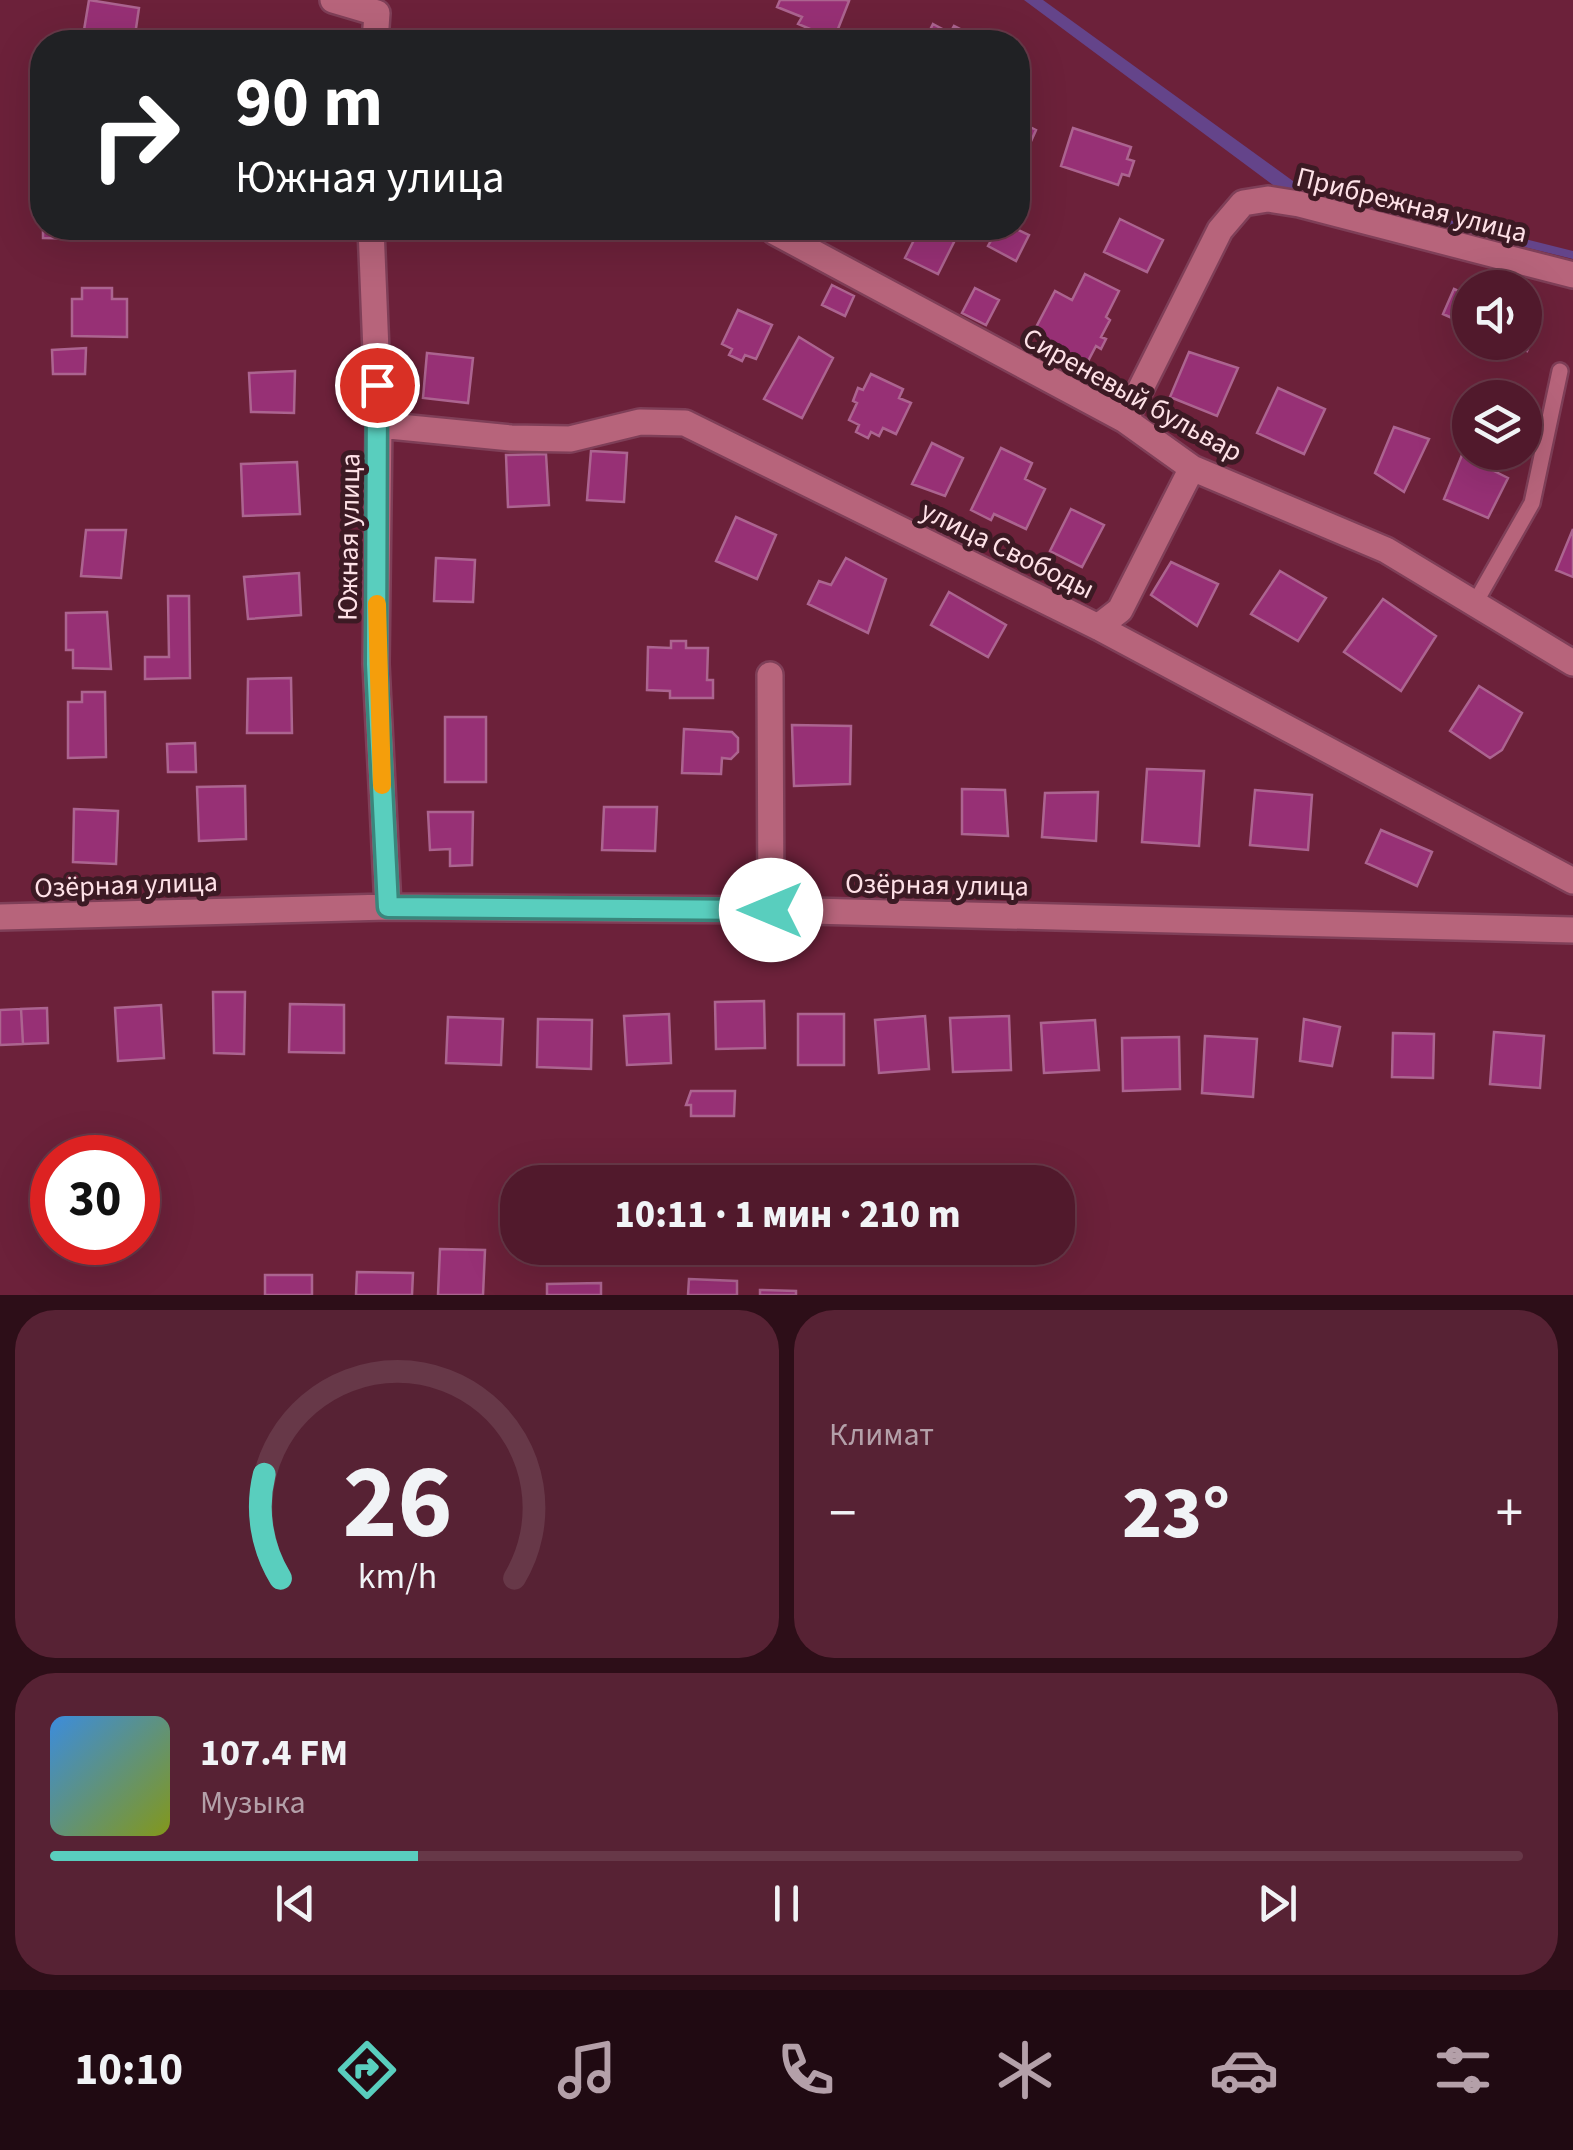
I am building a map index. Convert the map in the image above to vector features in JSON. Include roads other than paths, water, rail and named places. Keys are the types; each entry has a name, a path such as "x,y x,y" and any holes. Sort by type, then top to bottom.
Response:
{"street":[{"path":"333,0 377,6"},
{"name":"Прибрежная улица","path":"1125,420 1220,230 1243,203 1268,200 1299,204 1573,276"},
{"name":"Южная улица","path":"371,240 379,425 376,664 388,907"},
{"name":"Сиреневый бульвар","path":"790,240 1125,420 1192,468 1386,550 1573,662"},
{"name":"улица Свободы","path":"379,425 511,438 570,439 640,422 685,423 1098,627 1573,881"},
{"path":"1098,627 1120,610 1192,468"},
{"path":"770,675 771,910"},
{"name":"Озёрная улица","path":"0,917 388,907 771,910 1573,930"}],"lane":[{"path":"1476,604 1532,502 1560,371"}]}
